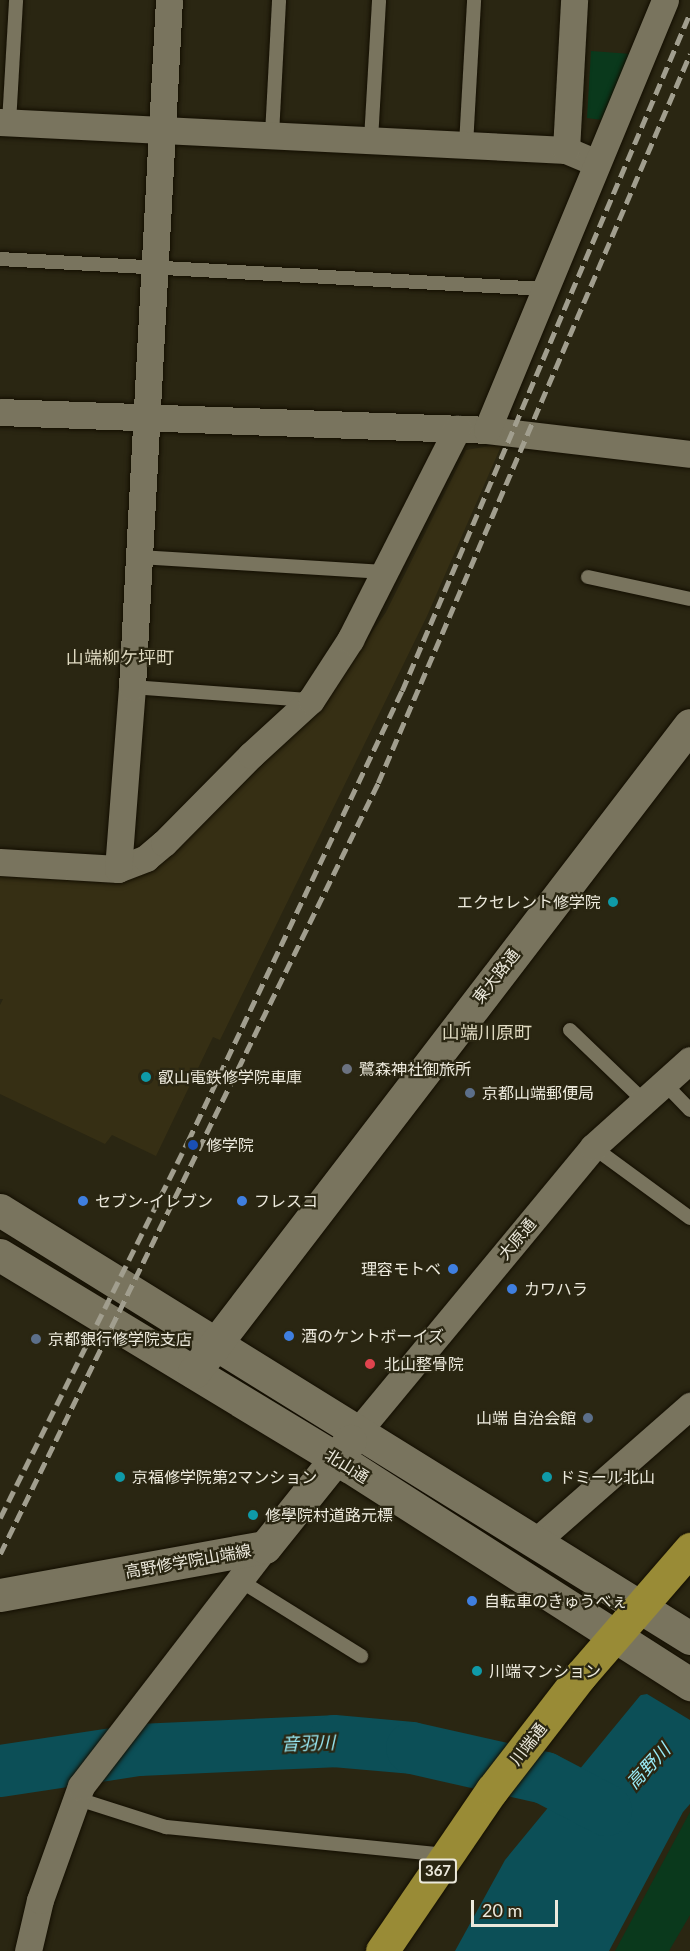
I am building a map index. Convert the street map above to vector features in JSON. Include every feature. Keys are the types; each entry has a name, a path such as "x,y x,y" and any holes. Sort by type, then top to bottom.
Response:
{"highway":[{"name":"川端通","path":"382,1951 492,1790 526,1746 624,1643 648,1612 690,1549"}],"street":[{"path":"118,868 132,687 169,0"},
{"path":"566,150 574,0"},
{"path":"487,430 665,0"},
{"path":"4,122 566,150 596,163"},
{"path":"0,412 487,430 690,454"},
{"path":"0,862 118,868 146,858 310,700 350,640 458,429"},
{"name":"東大路通","path":"194,1372 214,1342 690,725"},
{"name":"大原通","path":"359,1430 593,1147 690,1060"},
{"path":"0,1249 8,1215 359,1430 534,1543 690,1638"},
{"name":"北山通","path":"0,1255 336,1458 690,1684"},
{"path":"534,1543 690,1406"},
{"name":"高野修学院山端線","path":"0,1595 265,1547 359,1430"},
{"path":"28,1951 40,1900 78,1792 265,1547"}],"lane":[{"path":"4,122 16,0"},
{"path":"272,135 279,0"},
{"path":"371,140 379,0"},
{"path":"466,144 474,0"},
{"path":"0,259 545,289"},
{"path":"138,557 386,572"},
{"path":"588,577 690,599"},
{"path":"132,687 310,700"},
{"path":"570,1030 655,1093 690,1110"},
{"path":"593,1147 690,1218"},
{"path":"239,1580 361,1656"},
{"path":"78,1792 166,1827 449,1855"}],"shaded area":[{"name":"叡山電鉄修学院車庫","path":"502,444 427,616 220,1040 213,1037 156,1156 112,1135 105,1144 0,1094 0,1005 3,999 0,999 0,876 126,879 154,870 332,690 386,612 466,450"}],"green space":[{"path":"591,51 631,54 602,120 587,118"},
{"path":"690,1812 690,1915 669,1951 615,1951"}],"water":[{"name":"高野川","path":"690,1635 690,1804 683,1812 609,1951 455,1951 505,1860"}],"pier":[{"path":"690,1632 690,1720 647,1694 636,1696"}],"waterway":[{"name":"音羽川","path":"0,1771 139,1750 334,1741 412,1748 545,1778 606,1810"}],"railway":[{"path":"0,1518 188,1141 402,691 690,13"},
{"path":"0,1554 378,783 690,54"}],"place":[{"name":"エクセレント修学院","path":"613,902"},
{"name":"鷺森神社御旅所","path":"347,1069"},
{"name":"叡山電鉄修学院車庫","path":"146,1077"},
{"name":"京都山端郵便局","path":"470,1093"},
{"name":"修学院","path":"193,1145"},
{"name":"セブン-イレブン","path":"83,1201"},
{"name":"フレスコ","path":"242,1201"},
{"name":"理容モトベ","path":"453,1269"},
{"name":"カワハラ","path":"512,1289"},
{"name":"酒のケントボーイズ","path":"289,1336"},
{"name":"京都銀行修学院支店","path":"36,1339"},
{"name":"北山整骨院","path":"370,1364"},
{"name":"山端 自治会館","path":"588,1418"},
{"name":"京福修学院第2マンション","path":"120,1477"},
{"name":"ドミール北山","path":"547,1477"},
{"name":"修學院村道路元標","path":"253,1515"},
{"name":"自転車のきゅうべぇ","path":"472,1601"},
{"name":"川端マンション","path":"477,1671"}],"district":[{"name":"山端柳ケ坪町","path":"120,657"},
{"name":"山端川原町","path":"487,1032"}]}
